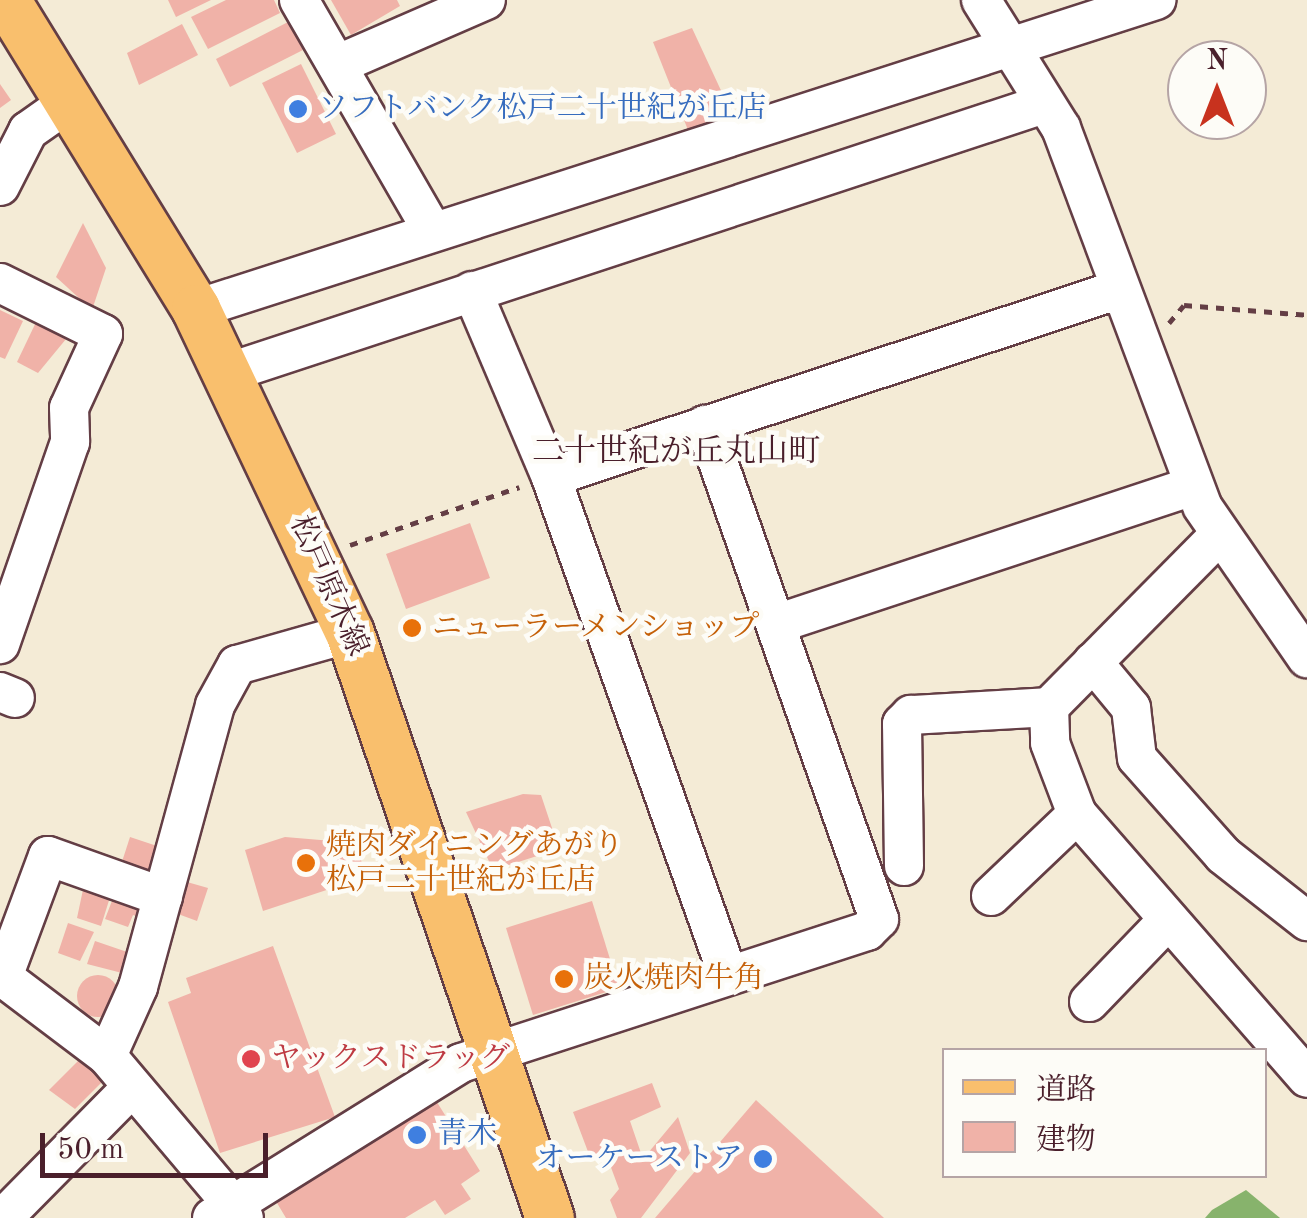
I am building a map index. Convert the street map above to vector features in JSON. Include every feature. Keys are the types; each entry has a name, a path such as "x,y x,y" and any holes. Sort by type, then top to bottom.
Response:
{"main road":[{"name":"松戸原木線","path":"6,0 72,100 196,309 230,372 350,633 496,1049 550,1218"}],"street":[{"path":"299,0 341,63 432,232"},
{"path":"341,63 486,0"},
{"path":"981,0 1044,104 1120,289 1193,486 1218,536 1307,658"},
{"path":"196,309 1156,0"},
{"path":"0,186 28,132 72,100"},
{"path":"230,372 1044,104"},
{"path":"0,283 103,334 69,408 70,442 0,644"},
{"path":"551,478 1120,289"},
{"path":"472,291 551,478 728,974"},
{"path":"162,898 48,856 1,976 107,1056 229,1213 496,1049 868,932 880,919 782,622 706,425"},
{"path":"782,622 1193,486"},
{"path":"904,866 902,724 911,715 1048,707 1218,536"},
{"path":"107,1056 162,898 215,705 236,665 350,633"},
{"path":"1093,662 1131,708 1136,758 1223,855 1307,920"},
{"path":"1048,707 1050,743 1078,814 1166,922 1307,1078"},
{"path":"991,896 1078,814"},
{"path":"1088,1002 1166,922"},
{"path":"3,1218 131,1088"}],"path":[{"path":"1144,351 1184,305 1307,315"},
{"path":"346,546 551,478"}],"green space":[{"path":"1246,1190 1280,1218 1205,1218 1212,1210"}],"building":[{"path":"168,0 211,0 176,17"},
{"path":"226,0 274,0 280,13 208,49 191,17"},
{"path":"331,0 397,0 400,6 351,35"},
{"path":"288,22 303,50 230,87 216,59"},
{"path":"182,24 198,55 139,85 127,53"},
{"path":"692,28 731,112 688,130 653,42"},
{"path":"301,64 336,134 297,153 262,83"},
{"path":"0,84 11,100 0,108"},
{"path":"83,223 106,268 92,310 56,277"},
{"path":"0,310 23,321 5,359 0,357"},
{"path":"38,318 71,333 38,373 17,362"},
{"path":"470,523 490,578 406,609 386,554"},
{"path":"523,794 541,795 559,849 493,870 466,812"},
{"path":"130,837 160,847 150,876 119,871"},
{"name":"焼肉ダイニングあがり 松戸二十世紀が丘店","path":"285,837 356,843 366,877 263,911 245,850"},
{"path":"180,880 208,888 197,921 170,911"},
{"path":"84,885 111,894 101,926 77,918"},
{"path":"115,893 149,906 144,919 133,915 128,927 105,919"},
{"path":"592,901 619,988 533,1015 506,928"},
{"path":"68,923 94,932 80,961 58,953"},
{"path":"95,941 133,954 126,974 87,964"},
{"name":"ヤックスドラッグ","path":"273,946 335,1117 220,1153 168,1002 191,993 186,978"},
{"path":"98,975 113,981 119,996 113,1011 98,1017 83,1011 77,996 83,981"},
{"path":"82,1057 104,1080 75,1109 49,1090"},
{"path":"652,1083 661,1107 630,1121 643,1159 678,1117 690,1153 641,1218 617,1218 610,1200 619,1189 606,1154 590,1157 573,1112"},
{"name":"青木","path":"435,1099 480,1171 461,1184 471,1199 445,1215 435,1200 405,1218 286,1218 274,1198"},
{"name":"オーケーストア","path":"756,1100 884,1218 655,1218"}],"place":[{"name":"ソフトバンク松戸二十世紀が丘店","path":"298,109"},
{"name":"ニューラーメンショップ","path":"412,628"},
{"name":"焼肉ダイニングあがり 松戸二十世紀が丘店","path":"306,863"},
{"name":"炭火焼肉牛角","path":"564,979"},
{"name":"ヤックスドラッグ","path":"251,1059"},
{"name":"青木","path":"417,1135"},
{"name":"オーケーストア","path":"763,1159"}],"district":[{"name":"二十世紀が丘丸山町","path":"676,453"}]}
